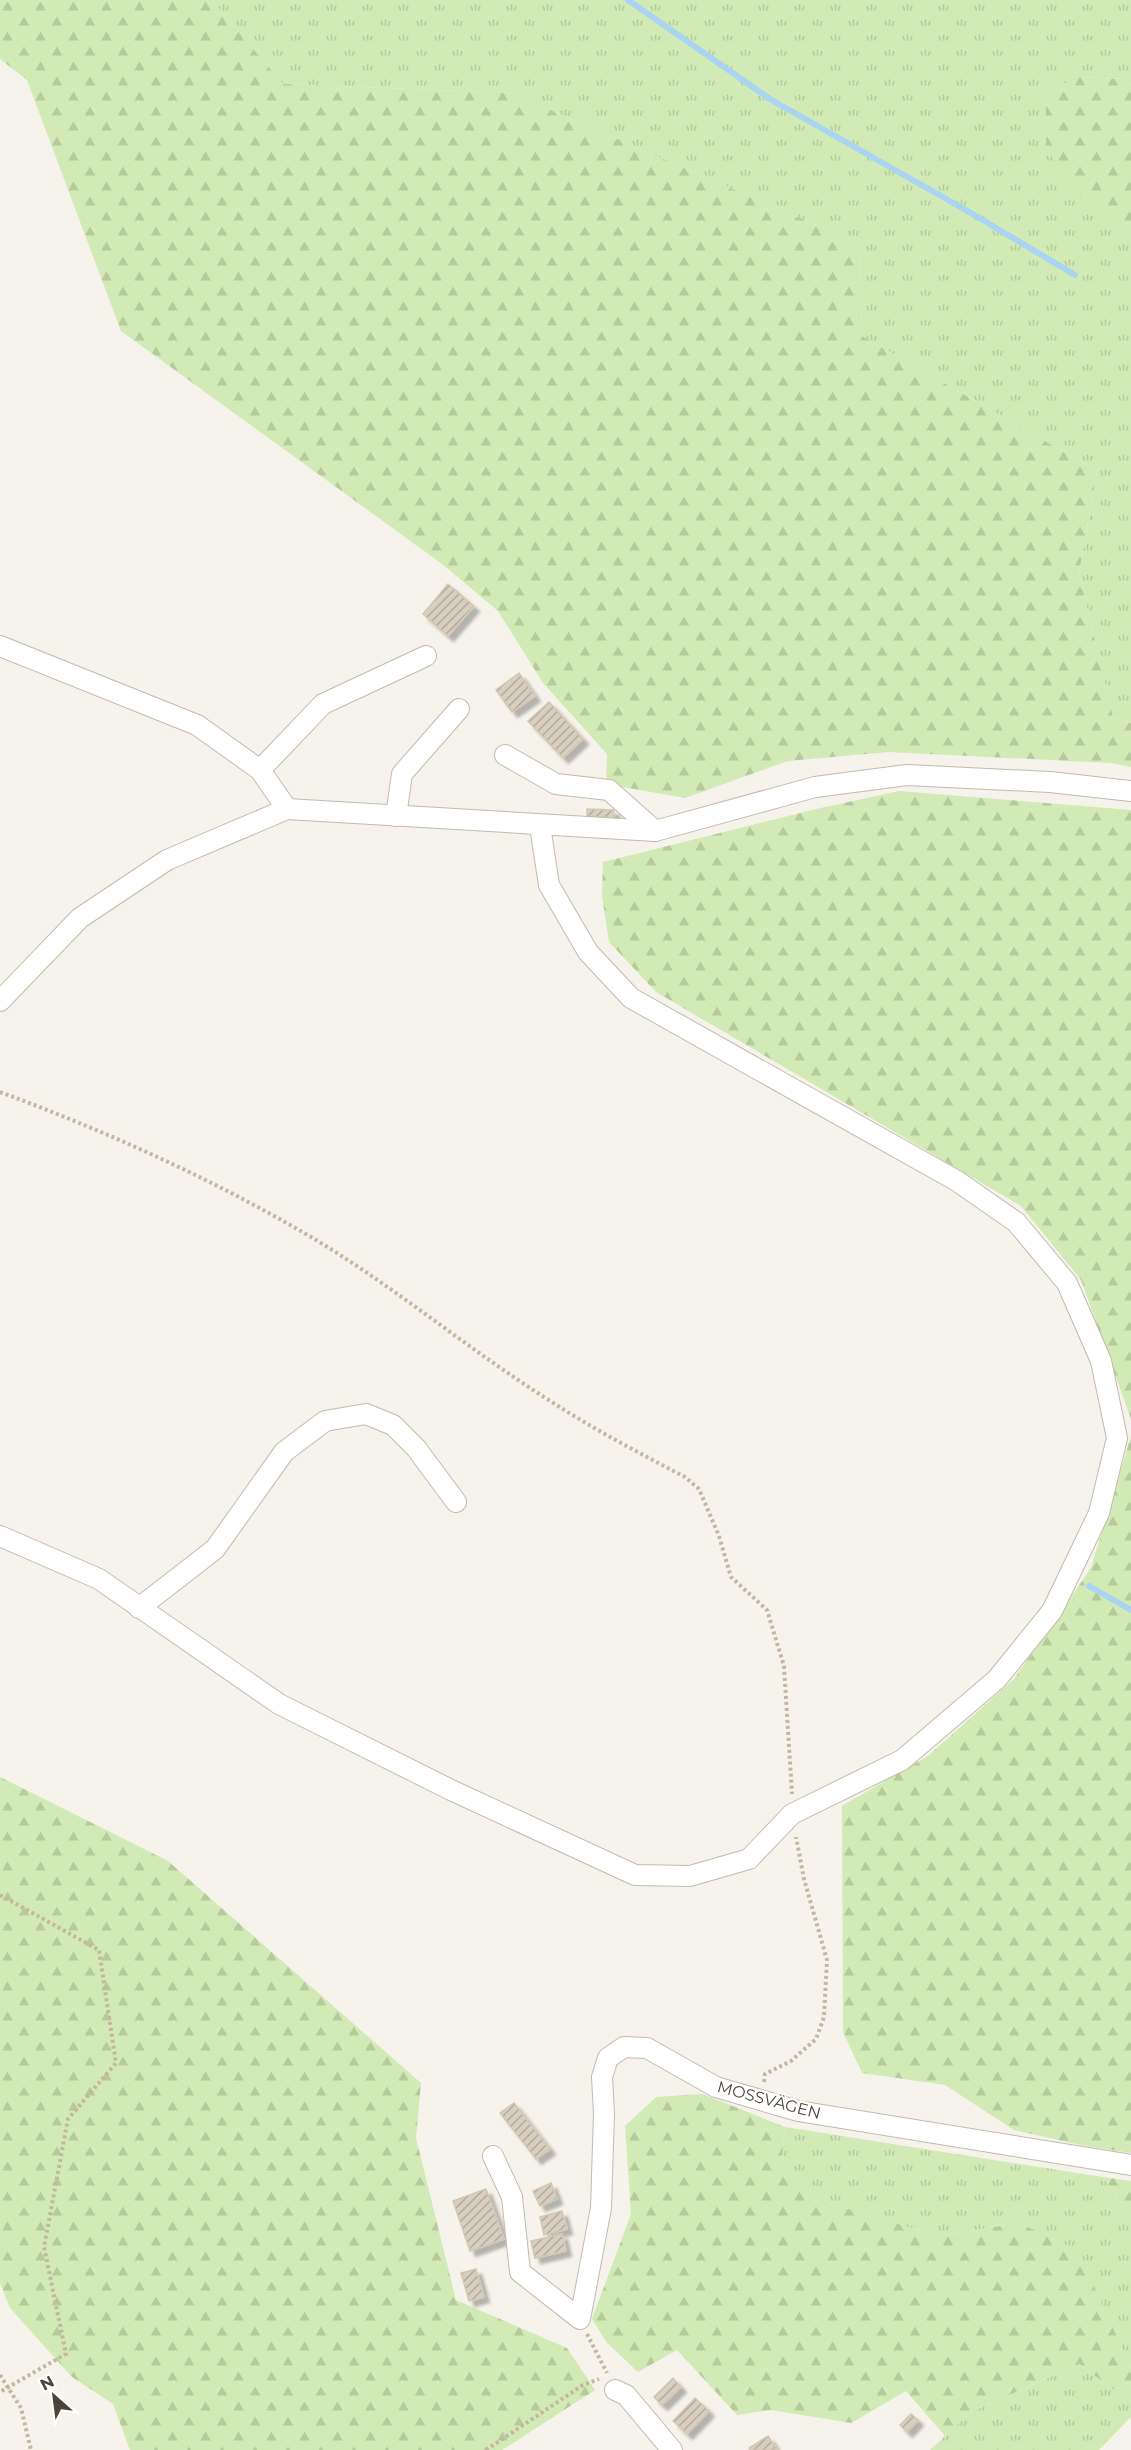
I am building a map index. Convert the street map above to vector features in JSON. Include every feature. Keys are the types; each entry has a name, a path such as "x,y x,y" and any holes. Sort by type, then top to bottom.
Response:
{"lane":[{"path":"0,646 197,725 261,770 287,809"},
{"path":"261,770 323,704 426,656"},
{"path":"396,816 402,774 459,709"},
{"path":"505,754 556,784 609,790 655,831"},
{"path":"0,1001 89,911 167,860 287,809 655,831 815,787 907,775 1050,782 1131,791"},
{"path":"0,1536 99,1579 279,1704 451,1790 635,1875 690,1876 748,1859 792,1814 902,1760 997,1679 1052,1611 1099,1513 1117,1438 1101,1361 1067,1282 1016,1222 957,1181 631,998 588,952 549,885 540,825"},
{"path":"139,1608 215,1549 284,1452 325,1421 366,1414 393,1425 416,1448 456,1502"},
{"name":"MOSSVÄGEN","path":"580,2319 601,2208 604,2113 602,2077 608,2058 624,2047 647,2048 716,2087 798,2111 1131,2165"},
{"path":"493,2156 512,2197 520,2272 580,2319"},
{"path":"612,2382 626,2395 672,2450"}],"path":[{"path":"0,1092 83,1123 181,1169 293,1226 367,1273 554,1404 686,1477 699,1489 719,1536 731,1577 767,1610 784,1666 790,1731 792,1814 804,1879 826,1960 824,2017 816,2039 791,2061 765,2074 760,2100"},
{"path":"0,1895 99,1950 116,2063 68,2119 44,2247 66,2354 0,2392"},
{"path":"486,2450 583,2385 612,2382 580,2319"},
{"path":"0,2375 21,2408 32,2450"}],"green space":[{"path":"0,0 212,0 283,84 511,93 860,244 862,336 1097,471 1079,573 1113,717 1131,723 1131,767 1110,763 889,752 788,761 685,798 606,784 607,754 543,683 498,611 442,564 121,331 27,80 0,59"},
{"path":"212,0 1131,0 1131,85 1124,79 1074,77 1046,97 1046,148 1109,223 1131,229 1131,723 1113,717 1079,573 1097,471 862,336 860,244 511,93 283,84"},
{"path":"1074,77 1124,79 1131,85 1131,229 1109,223 1076,194 1046,148 1046,97"},
{"path":"899,791 1131,810 1131,1419 1081,1280 1021,1206 656,992 609,942 602,896 603,862 816,809"},
{"path":"1131,1436 1131,2153 1085,2146 1014,2130 945,2085 862,2073 843,2032 842,1806 928,1756 1014,1679 1091,1568"},
{"path":"0,1777 168,1861 421,2083 416,2138 456,2300 567,2348 595,2390 502,2450 130,2450 113,2404 72,2377 10,2308 0,2283"},
{"path":"703,2094 785,2127 781,2168 826,2202 937,2236 1019,2223 1077,2250 1131,2367 1131,2402 1079,2364 971,2412 945,2436 906,2391 851,2423 771,2410 737,2415 677,2350 638,2372 607,2343 592,2319 631,2214 625,2126 656,2097"},
{"path":"785,2127 1103,2177 1131,2214 1131,2367 1076,2250 1019,2223 937,2236 826,2202 781,2168"},
{"path":"1103,2177 1131,2181 1131,2214"},
{"path":"1079,2364 1131,2402 1131,2417 1099,2450 930,2450 971,2412"}],"building":[{"path":"448,584 474,606 448,636 423,614"},
{"path":"519,673 535,696 512,712 496,690"},
{"path":"549,702 583,739 563,758 528,721"},
{"path":"587,809 614,810 614,818 587,816"},
{"path":"514,2103 550,2149 536,2159 500,2113"},
{"path":"551,2183 557,2199 540,2206 533,2191"},
{"path":"486,2189 504,2239 470,2251 453,2201"},
{"path":"562,2211 567,2229 544,2235 540,2217"},
{"path":"562,2234 566,2251 535,2258 531,2241"},
{"path":"476,2269 484,2297 469,2301 461,2273"},
{"path":"673,2378 681,2387 662,2405 654,2397"},
{"path":"695,2398 709,2411 687,2434 673,2421"},
{"path":"911,2414 918,2420 907,2432 900,2425"},
{"path":"768,2436 777,2450 750,2450 749,2448"}],"waterway":[{"path":"628,0 770,99 1075,275"},
{"path":"1089,1586 1131,1610"}]}
